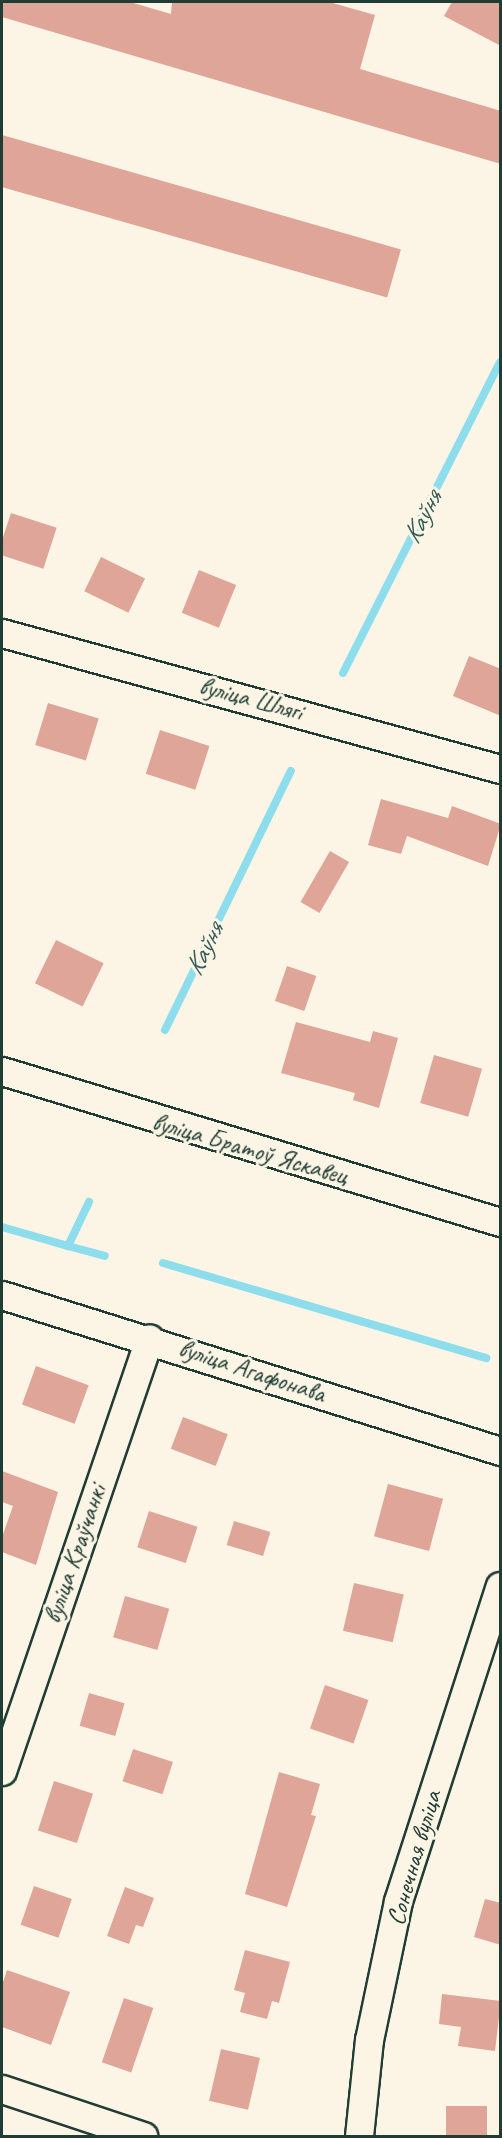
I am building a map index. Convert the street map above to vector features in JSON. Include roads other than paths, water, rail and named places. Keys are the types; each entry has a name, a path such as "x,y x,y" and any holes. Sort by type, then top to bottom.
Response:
{"street":[{"name":"вуліца Шлягі","path":"2,633 501,769"},
{"name":"вуліца Братоў Яскавец","path":"2,1071 501,1222"},
{"name":"вуліца Агафонава","path":"2,1295 149,1338 501,1451"},
{"name":"вуліца Краўчанкі","path":"2,1771 11,1711 149,1338"},
{"name":"Сонечная вуліца","path":"359,2136 369,2040 398,1901 501,1586"},
{"path":"2,2089 143,2136"}],"waterway":[{"name":"Каўня","path":"343,673 500,362"},
{"name":"Каўня","path":"165,1030 291,771"},
{"name":"Каўня","path":"2,1227 68,1246 89,1202"},
{"path":"68,1246 105,1256"},
{"path":"163,1263 486,1358"}]}
